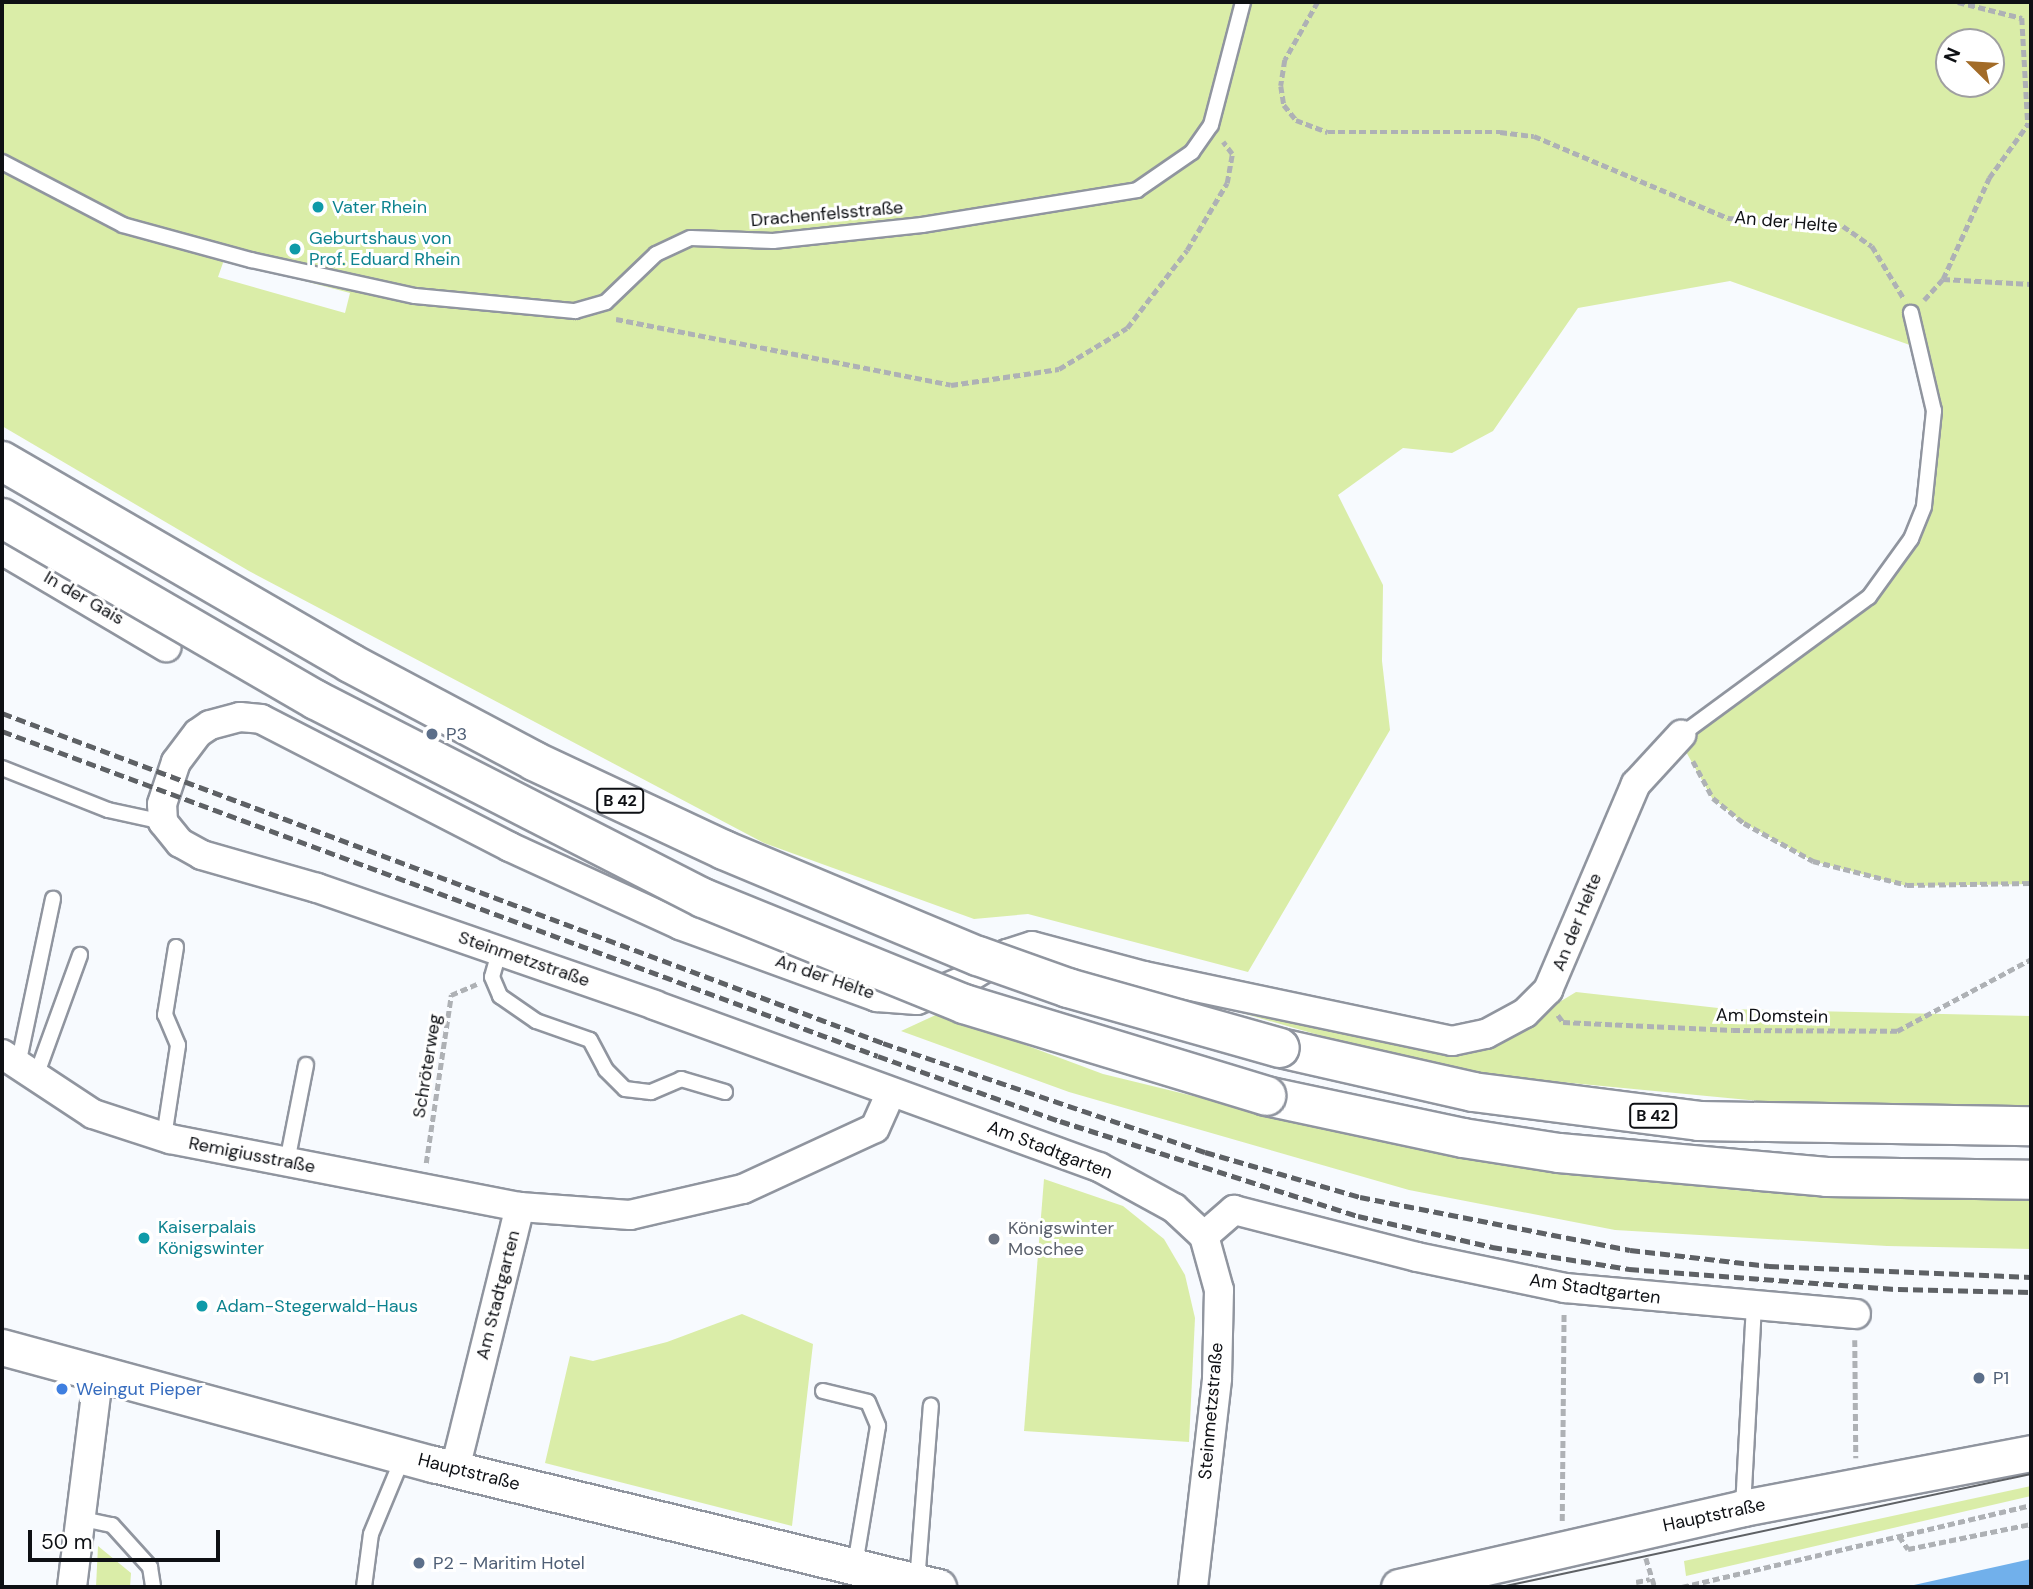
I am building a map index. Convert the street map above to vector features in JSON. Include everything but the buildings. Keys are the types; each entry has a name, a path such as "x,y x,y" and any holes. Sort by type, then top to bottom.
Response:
{"highway":[{"name":"B 42","path":"2,461 362,669 534,761 724,850 1003,966 1280,1048 1473,1092 1699,1121 2031,1126"},
{"path":"2,517 316,700 703,898 964,1004 1266,1096 1463,1138 1559,1153 1827,1177 2031,1180"}],"street":[{"name":"In der Gais","path":"2,550 166,647"},
{"name":"An der Helte","path":"163,822 162,804 176,762 210,725 232,718 261,719 510,847 680,925 877,997 917,1000 1031,946 1144,976 1452,1041 1486,1034 1525,1013 1548,990 1636,784 1684,742"},
{"name":"Steinmetzstraße","path":"163,822 180,844 202,855 500,949 891,1092"},
{"name":"Remigiusstraße","path":"19,1065 93,1114 163,1137 422,1185 520,1207"},
{"name":"Am Stadtgarten","path":"455,1469 520,1207 630,1215 743,1189 875,1128 891,1092 1110,1172 1174,1208 1204,1236 1234,1210 1417,1257 1565,1288 1754,1307 1856,1314"},
{"name":"Steinmetzstraße","path":"1193,1587 1217,1378 1219,1290 1204,1236"},
{"name":"Hauptstraße","path":"2,1347 99,1371 404,1456 927,1585"},
{"path":"72,1587 78,1518 99,1371"},
{"name":"Hauptstraße","path":"1399,1587 1742,1508 2031,1453"}],"lane":[{"name":"Drachenfelsstraße","path":"2,162 123,225 251,260 415,296 575,311 606,302 656,254 691,238 773,241 922,225 1138,191 1192,152 1211,125 1243,2"},
{"name":"An der Helte","path":"1684,742 1869,597 1911,539 1924,506 1934,411 1911,313"},
{"path":"2,768 108,810 163,822"},
{"path":"19,1065 53,899"},
{"path":"163,1137 178,1045 165,1015 176,947"},
{"path":"500,949 492,977 500,996 536,1021 590,1040 606,1070 625,1089 651,1092 681,1079 725,1093"},
{"path":"19,1065 80,955"},
{"path":"287,1162 306,1065"},
{"path":"1742,1508 1754,1307"},
{"path":"823,1391 868,1402 878,1426 854,1568"},
{"path":"927,1585 931,1406"},
{"path":"364,1587 371,1534 404,1456"},
{"path":"78,1518 112,1525 150,1567 153,1587"}],"path":[{"name":"An der Helte","path":"1318,2 1285,60 1281,86 1284,105 1296,120 1328,132 1500,132 1534,136 1728,218 1843,226 1872,246 1911,313"},
{"path":"1911,313 1943,279 1989,178 2029,125 2022,18 1958,2"},
{"path":"575,311 951,385 1059,369 1127,328 1187,250 1227,183 1232,154 1211,125"},
{"path":"1943,279 2031,284"},
{"path":"1684,742 1713,798 1744,822 1813,861 1907,885 2031,883"},
{"name":"Am Domstein","path":"1560,1006 1558,1017 1563,1022 1733,1030 1897,1031 2031,959"},
{"name":"Schröterweg","path":"422,1185 451,995 492,977"},
{"path":"1856,1314 1857,1486"},
{"path":"1562,1549 1563,1322"},
{"path":"1682,1587 2031,1505"},
{"path":"1899,1536 1908,1549 2031,1524"},
{"path":"1636,1582 1650,1579 1655,1587"}],"green space":[{"path":"2,2 2031,2 2031,884 1907,886 1813,861 1744,823 1712,798 1685,750 1680,736 1870,597 1912,539 1934,443 1921,349 1730,281 1578,308 1493,431 1452,453 1403,448 1338,495 1383,585 1382,661 1390,730 1248,972 1028,914 974,919 764,843 249,571 2,426","holes":["224,260 350,293 345,313 218,277"]},
{"path":"1576,992 1727,1009 2031,1016 2031,1108 1823,1107 1488,1075 1336,1040 1186,997 1492,1043"},
{"path":"940,1013 1103,1074 1320,1127 1551,1172 1745,1191 2031,1197 2031,1249 1887,1246 1615,1230 1409,1190 1069,1092 901,1031"},
{"path":"1044,1179 1123,1206 1164,1239 1185,1275 1195,1318 1189,1442 1024,1431"},
{"path":"742,1314 813,1344 792,1526 545,1463 570,1356 593,1361 667,1342"},
{"path":"2031,1486 2031,1496 1686,1576 1684,1561"},
{"path":"98,1546 131,1573 130,1587 96,1587"}],"water":[{"path":"2031,1559 2031,1587 1905,1587"}],"tram line":[{"path":"1501,1587 2031,1474"}],"railway":[{"path":"2,713 883,1043 1205,1152 1360,1197 1630,1250 1769,1266 2031,1277"},
{"path":"2,731 878,1056 1060,1121 1358,1216 1492,1247 1629,1269 1898,1289 2031,1292"}],"place":[{"name":"Vater Rhein","path":"318,207"},
{"name":"Geburtshaus von Prof. Eduard Rhein","path":"295,249"},
{"name":"P3","path":"432,734"},
{"name":"Kaiserpalais Königswinter","path":"144,1238"},
{"name":"Königswinter Moschee","path":"994,1239"},
{"name":"Adam-Stegerwald-Haus","path":"202,1306"},
{"name":"P1","path":"1979,1378"},
{"name":"Weingut Pieper","path":"62,1389"},
{"name":"P2 - Maritim Hotel","path":"419,1563"}]}
